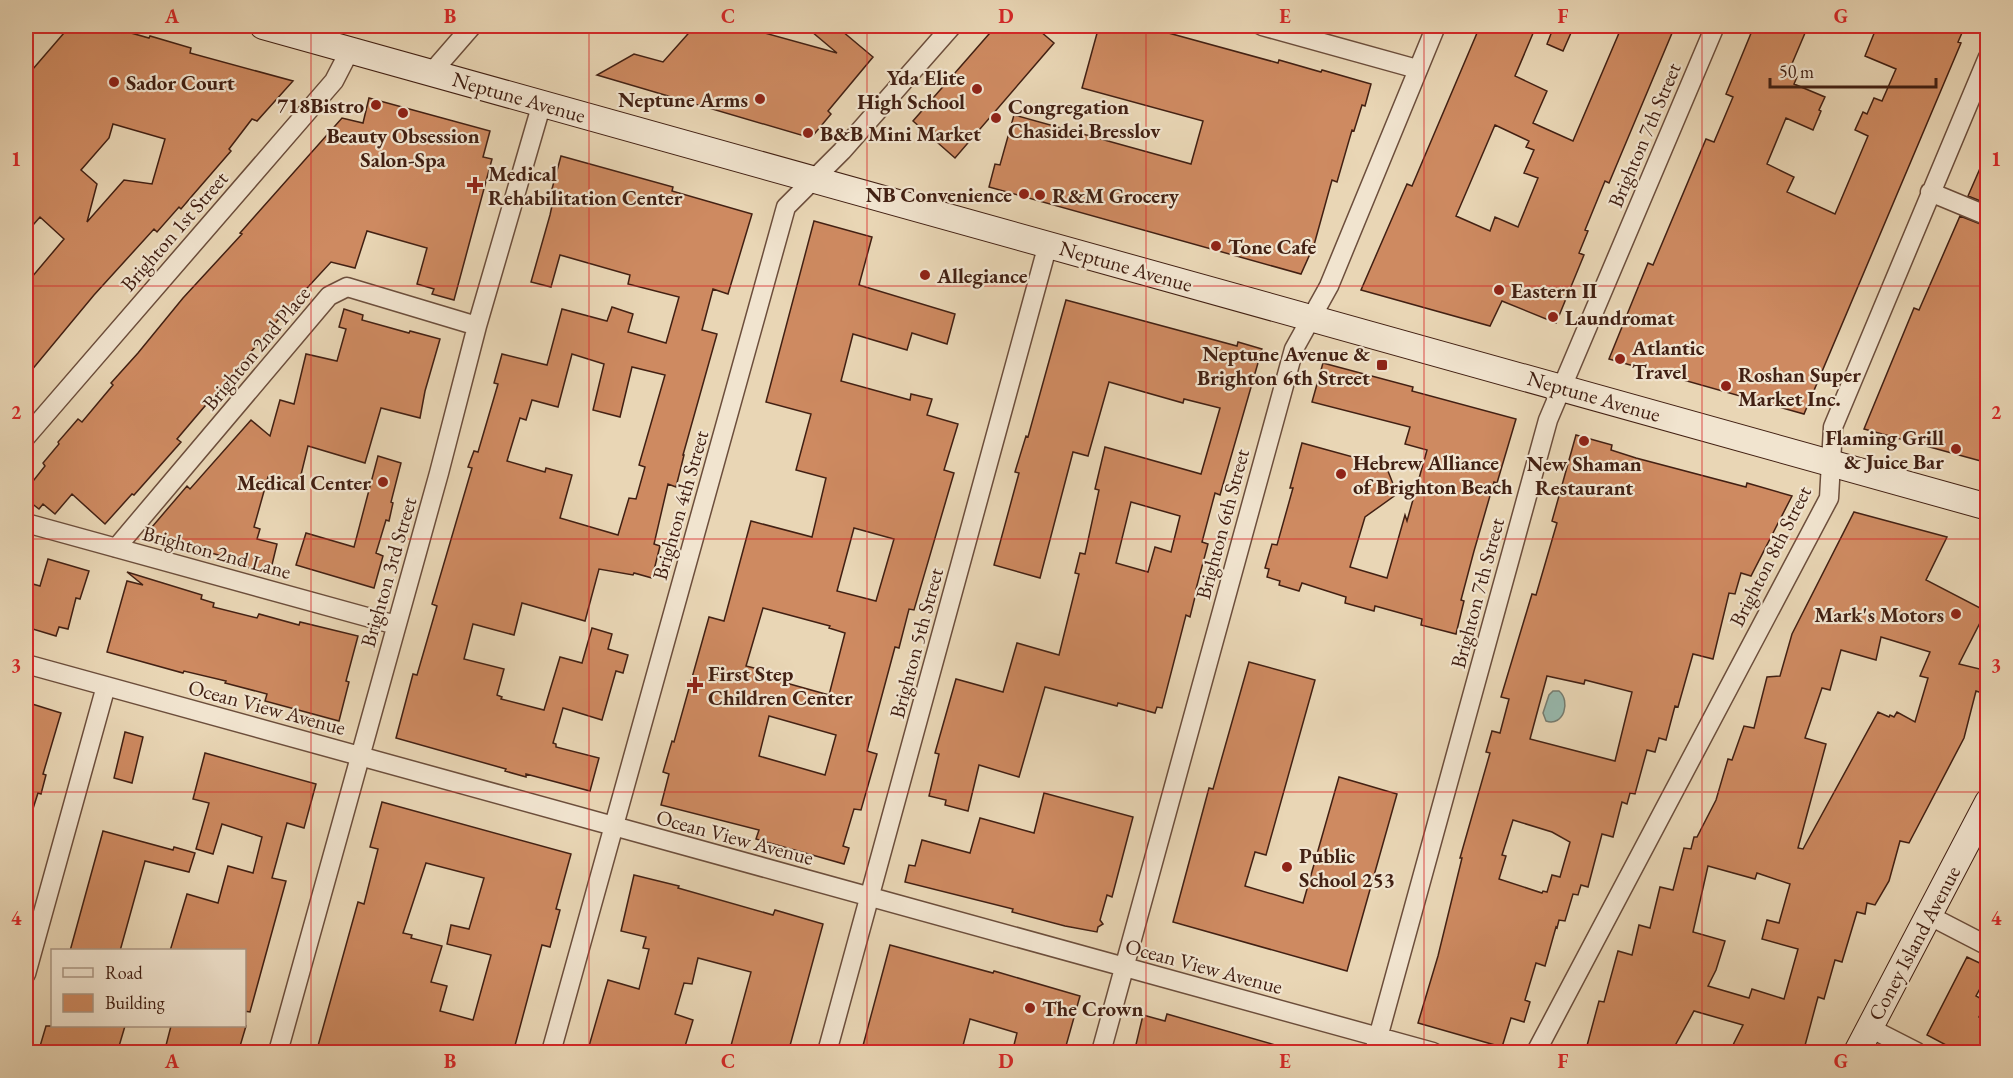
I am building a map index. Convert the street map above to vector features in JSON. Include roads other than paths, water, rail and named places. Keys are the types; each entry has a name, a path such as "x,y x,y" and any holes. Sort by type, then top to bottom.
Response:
{"main road":[{"name":"Neptune Avenue","path":"263,26 1988,507"},
{"name":"Coney Island Avenue","path":"1857,1053 1988,802"}],"street":[{"path":"432,72 472,26"},
{"name":"Brighton 4th Street","path":"551,1053 786,207 842,151 952,26"},
{"path":"1262,26 1417,69"},
{"name":"Brighton 6th Street","path":"1101,1053 1294,349 1329,286 1436,26"},
{"name":"Brighton 7th Street","path":"1376,1045 1548,420 1715,26"},
{"name":"Brighton 1st Street","path":"26,437 334,81 350,50"},
{"name":"Brighton 8th Street","path":"1536,1053 1829,498 1833,427 1988,57"},
{"name":"Brighton 3rd Street","path":"278,1053 477,326 542,103"},
{"path":"1930,192 1988,216"},
{"name":"Brighton 5th Street","path":"827,1053 1048,244"},
{"name":"Brighton 2nd Place","path":"116,548 329,296 347,287 477,326"},
{"name":"Brighton 2nd Lane","path":"26,524 396,625"},
{"name":"Ocean View Avenue","path":"26,664 1125,967 1376,1045 1433,1053"},
{"path":"26,974 105,686"},
{"path":"1928,915 1988,946"},
{"path":"1870,1028 1917,1053"}],"water":[{"path":"1553,691 1559,691 1563,695 1565,706 1561,717 1552,722 1546,721 1543,713 1549,695"}],"place":[{"name":"Sador Court","path":"114,82"},
{"name":"Yda Elite High School","path":"977,89"},
{"name":"Neptune Arms","path":"760,99"},
{"name":"718Bistro","path":"376,105"},
{"name":"Beauty Obsession Salon-Spa","path":"403,113"},
{"name":"Congregation Chasidei Bresslov","path":"996,118"},
{"name":"B&B Mini Market","path":"808,133"},
{"name":"Medical Rehabilitation Center","path":"475,185"},
{"name":"NB Convenience","path":"1024,194"},
{"name":"R&M Grocery","path":"1040,195"},
{"name":"Tone Cafe","path":"1216,246"},
{"name":"Allegiance","path":"925,275"},
{"name":"Eastern II","path":"1499,290"},
{"name":"Laundromat","path":"1553,317"},
{"name":"Atlantic Travel","path":"1620,359"},
{"name":"Neptune Avenue & Brighton 6th Street","path":"1382,365"},
{"name":"Roshan Super Market Inc.","path":"1726,386"},
{"name":"New Shaman Restaurant","path":"1584,441"},
{"name":"Flaming Grill & Juice Bar","path":"1956,449"},
{"name":"Hebrew Alliance of Brighton Beach","path":"1341,474"},
{"name":"Medical Center","path":"383,482"},
{"name":"Mark's Motors","path":"1956,614"},
{"name":"First Step Children Center","path":"695,685"},
{"name":"Public School 253","path":"1287,867"},
{"name":"The Crown","path":"1030,1008"}]}
